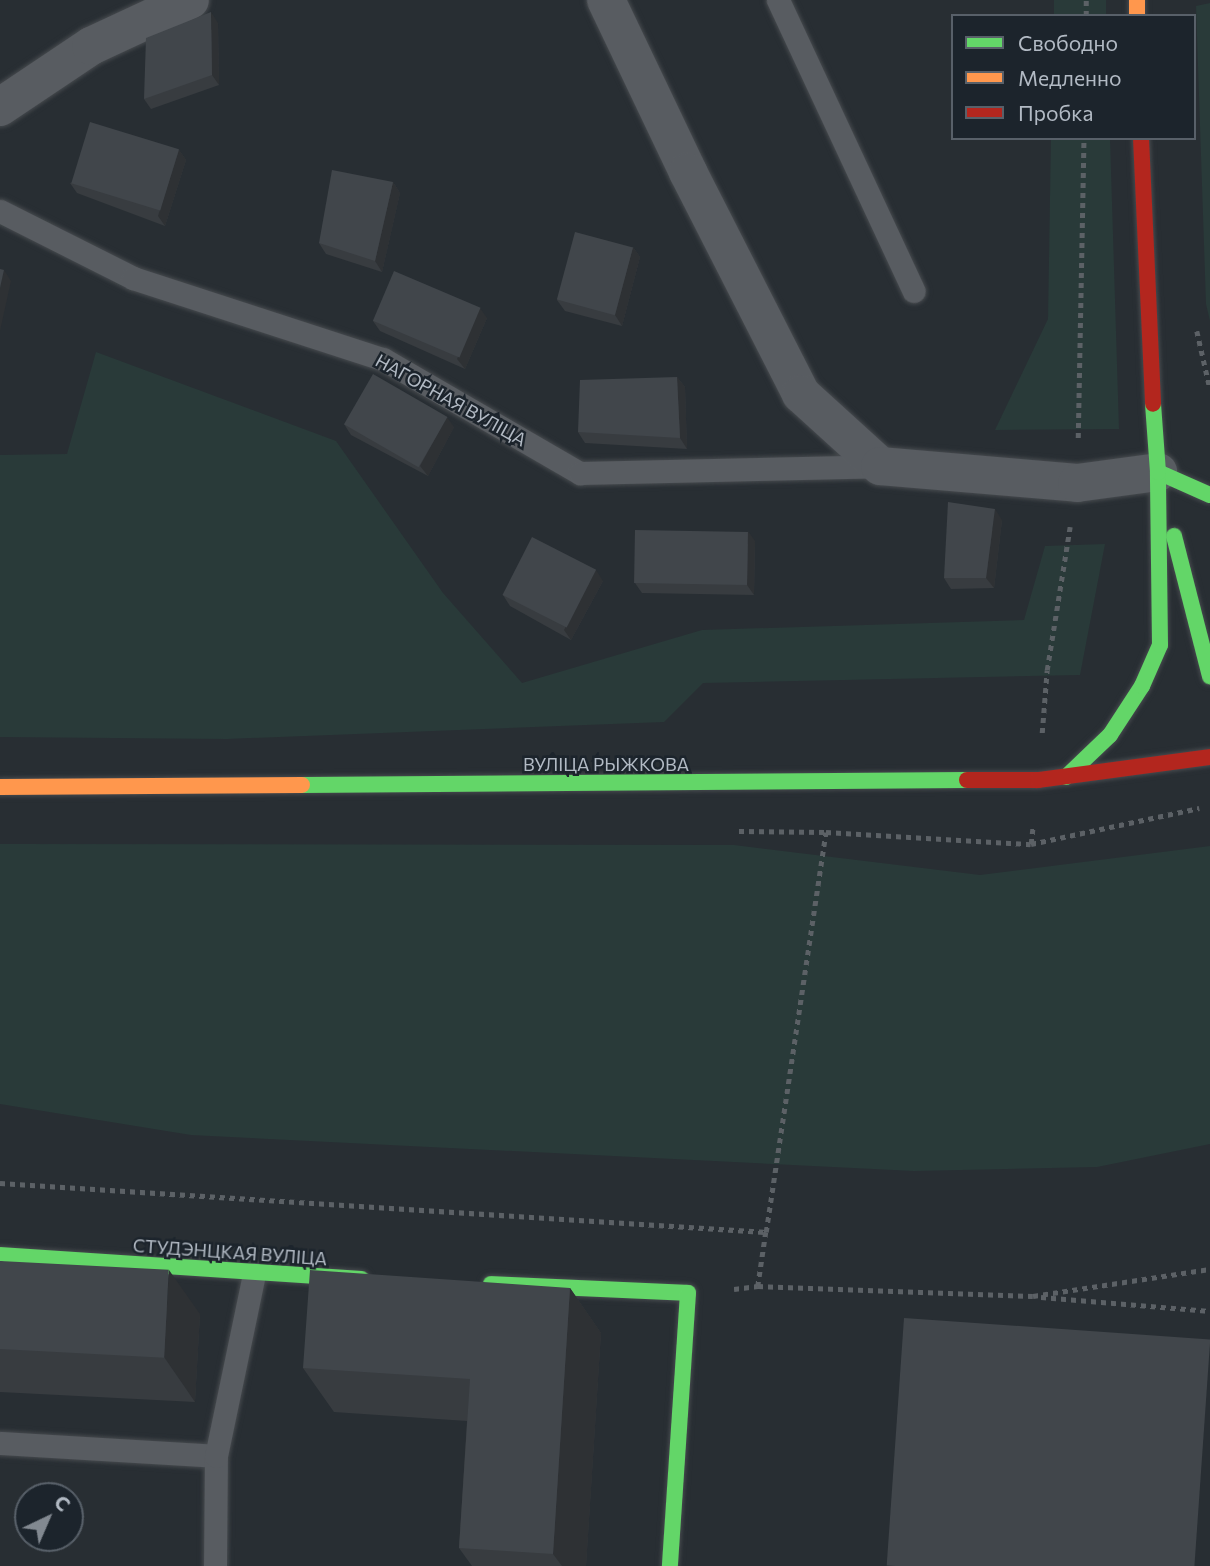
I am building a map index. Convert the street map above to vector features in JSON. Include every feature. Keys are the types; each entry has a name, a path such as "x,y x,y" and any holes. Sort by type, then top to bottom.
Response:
{"main road":[{"path":"1066,778 1110,735 1142,686 1160,645 1158,472 1147,312 1141,140"},
{"path":"1158,472 1210,495"},
{"path":"1158,472 1210,676"},
{"name":"ВУЛІЦА РЫЖКОВА","path":"0,788 1066,778 1210,757"},
{"name":"СТУДЭНЦКАЯ ВУЛІЦА","path":"0,1255 254,1274 380,1279"},
{"path":"478,1284 688,1293 670,1566"}],"street":[{"path":"0,107 91,46 190,0"},
{"path":"606,0 688,172 801,394 880,466"},
{"name":"НАГОРНАЯ ВУЛІЦА","path":"880,466 1077,483 1158,472"}],"lane":[{"path":"778,0 914,291"},
{"name":"НАГОРНАЯ ВУЛІЦА","path":"0,211 133,278 383,359 580,473 880,466"},
{"path":"215,1566 216,1456 254,1274"},
{"path":"0,1443 216,1456"}],"path":[{"path":"758,1286 826,832"},
{"path":"0,1183 766,1232"},
{"path":"1033,1296 1210,1269"},
{"path":"688,1293 758,1286 1033,1296 1210,1311"}],"shaded area":[{"path":"1054,0 1106,0 1106,14 1054,14"},
{"path":"1210,3 1210,321 1206,304 1196,6"},
{"path":"1051,140 1110,140 1119,429 995,430 1048,319"},
{"path":"96,352 336,441 443,593 522,683 702,630 1024,620 1045,546 1105,544 1080,675 703,683 664,722 227,739 0,737 0,455 67,454"},
{"path":"0,844 734,845 980,875 1210,846 1210,1144 1097,1167 914,1171 191,1135 0,1104"}],"building":[{"path":"211,12 212,75 144,99 146,38"},
{"path":"90,122 179,149 160,210 71,183"},
{"path":"332,170 393,182 375,261 319,243"},
{"path":"575,232 633,248 615,315 557,300"},
{"path":"0,269 4,270 0,288"},
{"path":"394,271 481,308 459,357 373,321"},
{"path":"373,374 447,417 418,467 344,424"},
{"path":"677,377 680,438 578,432 580,380"},
{"path":"948,502 995,509 986,578 944,578"},
{"path":"635,530 748,532 747,585 634,583"},
{"path":"532,537 596,570 567,628 502,595"},
{"path":"0,1261 169,1270 164,1358 0,1349"},
{"path":"310,1270 570,1288 553,1554 459,1548 470,1379 303,1368"},
{"path":"904,1318 1210,1339 1194,1566 887,1565"}],"traffic: fast":[{"path":"1066,777 1110,735 1142,686 1160,645 1158,472 1153,404"},
{"path":"1158,472 1210,495"},
{"path":"1174,536 1210,676"},
{"path":"302,785 967,780"},
{"path":"0,1255 361,1279"},
{"path":"491,1284 688,1293 670,1566"}],"traffic: slow":[{"path":"1137,0 1137,14"},
{"path":"0,787 302,785"}],"traffic: jam":[{"path":"1141,140 1153,404"},
{"path":"967,780 1038,780 1210,757"}]}
